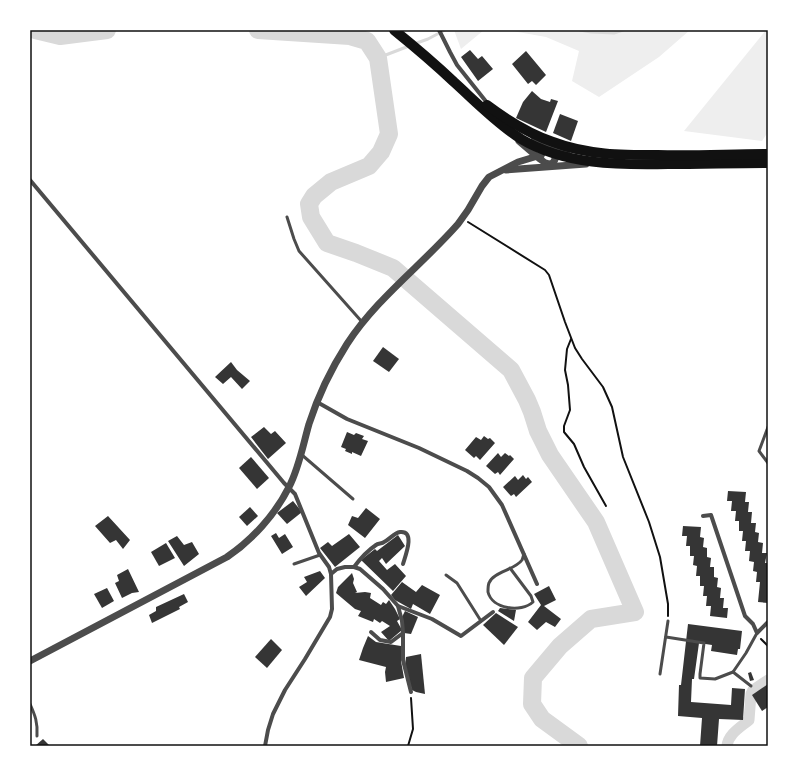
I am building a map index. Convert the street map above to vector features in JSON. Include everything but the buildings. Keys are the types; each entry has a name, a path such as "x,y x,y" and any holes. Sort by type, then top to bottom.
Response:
{"main road":[{"path":"394,30 506,128 544,156 638,164 768,163"},
{"path":"442,71 499,113 536,135 564,146 598,153 619,155 768,154"}],"street":[{"path":"439,30 462,71 491,107"},
{"path":"499,113 509,123 533,139 544,156 552,164 568,165 601,162"},
{"path":"506,128 522,146 523,150 518,162"},
{"path":"518,140 555,161 552,164"},
{"path":"504,170 518,162 566,152 602,158 646,156"},
{"path":"30,660 237,551 270,517 289,488 317,402 339,358 354,334 363,323 399,283 453,230 468,210 486,180 492,174 544,156 568,165"},
{"path":"30,180 295,494 320,555 329,567 331,574 332,609 330,617 285,690 273,714 265,746"},
{"path":"317,402 347,419 419,448 467,471 489,487 502,505 537,584"},
{"path":"703,516 711,515 745,616 758,632 768,622"},
{"path":"354,566 377,544 384,543 400,532 408,536 409,541 403,564"},
{"path":"331,574 337,569 354,566 360,569 383,589 398,606 402,621 403,660 411,692"},
{"path":"398,606 432,619 461,636 493,612"},
{"path":"371,632 380,640 391,642 403,633"}],"lane":[{"path":"287,217 298,250 363,323"},
{"path":"768,427 759,451 768,463"},
{"path":"301,454 354,499"},
{"path":"510,568 531,596 533,602 529,605 518,608 499,605 493,601 489,594 488,587 489,581 497,575 510,568 517,565 522,560 524,554"},
{"path":"294,564 320,555"},
{"path":"446,575 456,583 481,621"},
{"path":"660,674 668,620"},
{"path":"666,637 704,643 700,678 715,680 733,672 758,632"},
{"path":"733,672 751,686"},
{"path":"30,704 36,717 38,727 37,736"}],"path":[{"path":"462,218 545,270 549,275 575,348 603,387 612,407 623,457 649,522 660,558 668,604 668,620"},
{"path":"571,338 567,349 565,370 570,410 564,426 564,432 574,444 584,467 606,506"},
{"path":"758,632 762,640 768,646"},
{"path":"408,746 412,729 411,692"}],"shaded area":[{"path":"454,30 484,30 461,49"},
{"path":"506,30 690,30 659,57 599,97 572,81 579,51 546,37"},
{"path":"766,30 768,30 768,132 762,141 684,131"}],"waterway":[{"path":"35,30 60,36 107,30"},
{"path":"258,30 350,36 367,41 378,58 389,134 381,152 369,166 331,182 314,196 309,204 311,217 327,243 393,268 511,370 527,400 538,431 550,455 596,522 635,612 591,619 560,646 533,678 532,704 542,719 579,746"},
{"path":"414,44 428,39 445,30"},
{"path":"580,30 614,33 623,30"},
{"path":"378,58 409,46"},
{"path":"727,746 732,734 749,720 751,694 753,690 768,680"}]}
